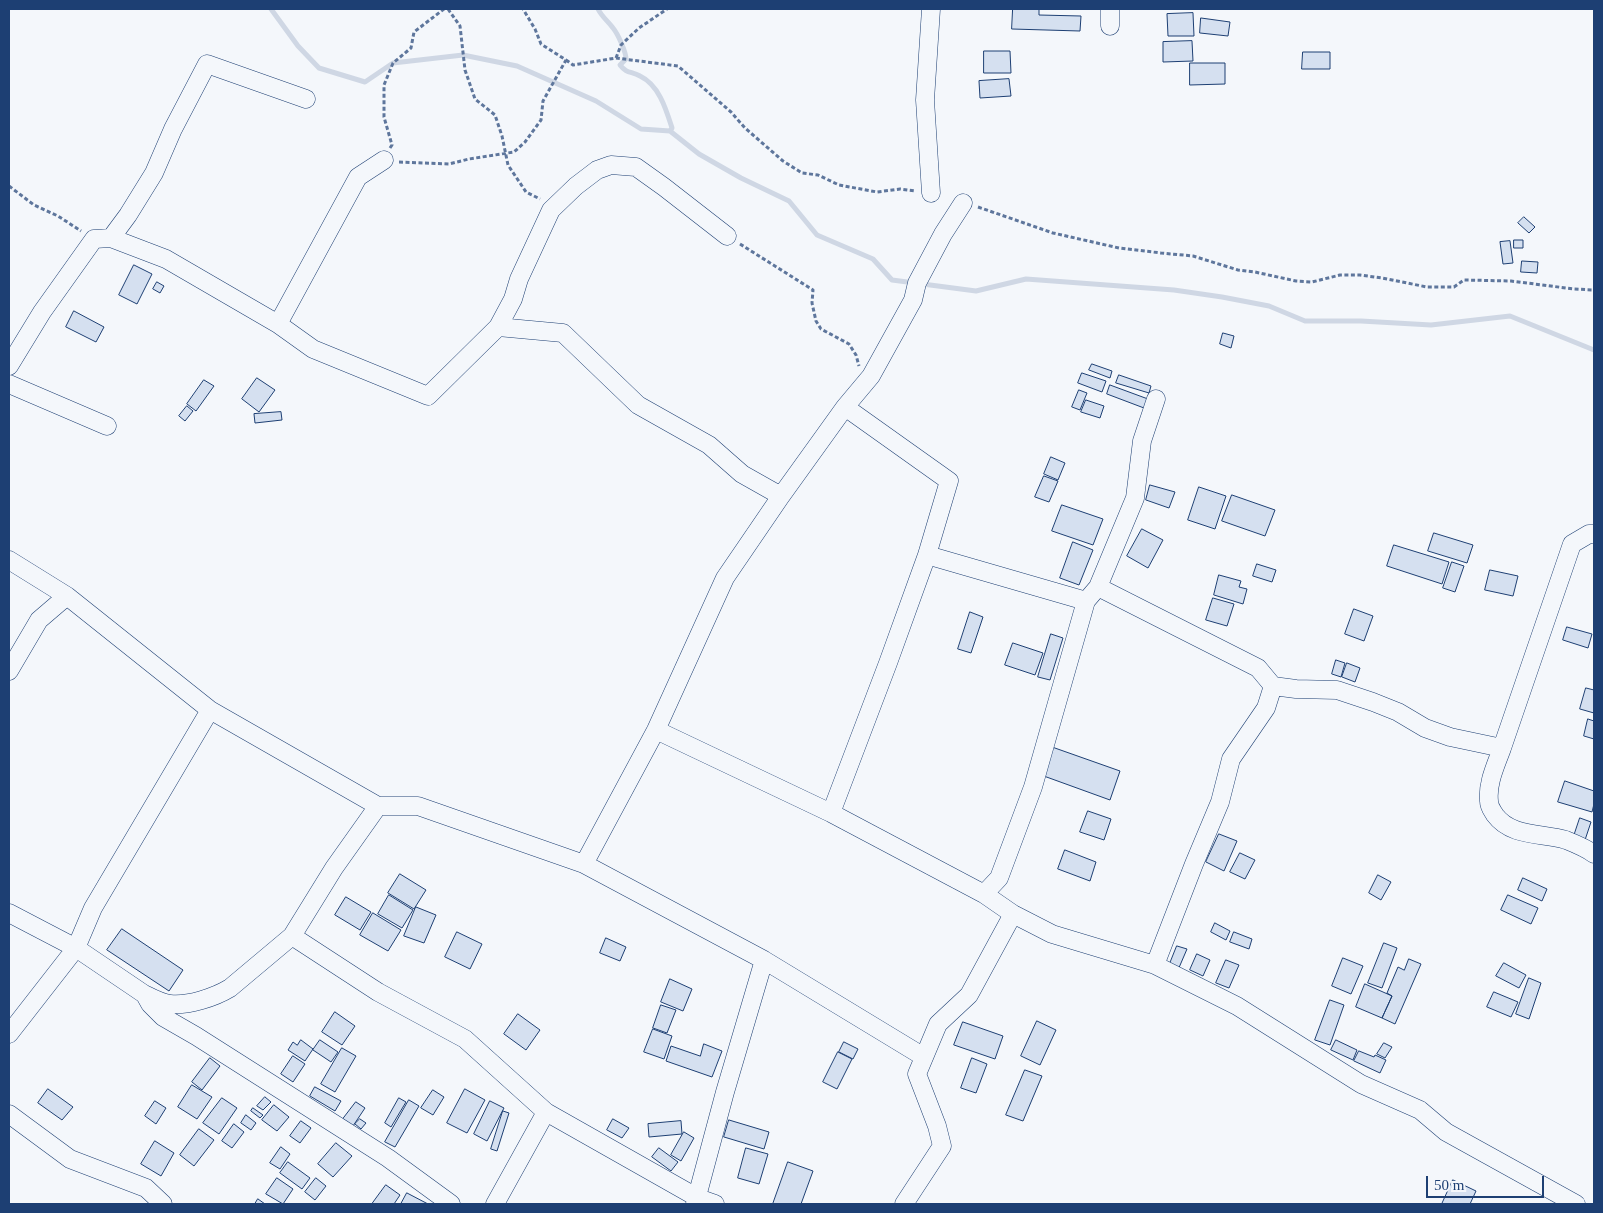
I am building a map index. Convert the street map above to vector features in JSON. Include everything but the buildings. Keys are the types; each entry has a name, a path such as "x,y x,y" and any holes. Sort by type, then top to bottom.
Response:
{"street":[{"path":"930,193 925,100 931,9"},
{"path":"9,366 42,312 103,238 128,215 154,173 173,129 207,64 306,99"},
{"path":"278,324 358,177 384,160"},
{"path":"103,238 166,259 278,324 313,349 428,396 498,327 513,299 519,279 551,210 576,186 597,170 611,165 636,167 727,236"},
{"path":"584,864 656,730 725,578 845,407 871,376 913,300 917,283 934,250 963,203"},
{"path":"498,327 563,333 638,405 709,445 742,474 781,496"},
{"path":"9,384 107,426"},
{"path":"984,894 999,878 1033,787 1086,601 1098,587 1135,498 1142,441 1156,400"},
{"path":"831,813 928,554 949,481 845,407"},
{"path":"1594,534 1589,534 1572,544 1502,748 1490,785 1488,800 1498,819 1506,826 1529,834 1565,840 1587,848 1594,854"},
{"path":"928,554 1086,601"},
{"path":"9,560 68,596 210,710 378,806 418,806 584,864 764,960 924,1057"},
{"path":"1098,587 1258,668 1274,686 1296,689 1337,690 1398,712 1425,728 1450,737 1502,748"},
{"path":"9,671 39,620 68,596"},
{"path":"1155,965 1220,802 1231,759 1266,708 1274,686"},
{"path":"9,1034 76,948 93,908 210,710"},
{"path":"656,730 831,813 984,894 1012,914 1052,934 1155,965 1237,1006 1361,1084 1420,1110 1446,1132 1576,1204"},
{"path":"9,913 76,948 144,994 170,1004 203,1000 230,988 292,936 334,868 378,806"},
{"path":"904,1204 942,1146 937,1126 917,1074 938,1024 969,995 1012,914"},
{"path":"292,936 378,992 465,1039 546,1112 697,1201 715,1204"},
{"path":"697,1201 725,1092 764,960"},
{"path":"144,994 150,1004 163,1017 388,1158 451,1204"},
{"path":"495,1204 546,1112"},
{"path":"9,1114 70,1159 146,1188 163,1204"}],"path":[{"path":"551,210 541,200 526,192 508,165 506,154 502,136 495,115 475,99 465,70 460,26 446,9 414,32 411,48 393,63 384,85 384,117 392,145 384,160 449,164 469,159 506,154 514,152 525,142 541,120 543,101 566,60"},
{"path":"523,9 535,29 541,44 573,65 616,58 678,66 716,101 731,112 745,128 783,162 802,173 818,174 839,185 877,192 900,190 930,193"},
{"path":"616,58 621,45 639,28 667,9"},
{"path":"9,186 34,205 103,238"},
{"path":"963,203 990,210 1053,233 1119,248 1192,256 1238,270 1296,282 1312,282 1340,275 1360,275 1427,288 1454,287 1464,280 1511,281 1594,290"},
{"path":"727,236 813,290 812,303 816,321 821,329 849,344 856,355 858,365 871,376"}],"waterway":[{"path":"271,9 298,46 319,68 365,82 393,63 463,55 517,66 596,101 641,129 670,131 699,154 741,178 789,201 817,235 873,259 892,280 976,291 1026,279 1174,290 1269,306 1305,321 1361,321 1431,325 1510,316 1594,350"},
{"path":"598,9 615,31 623,48 626,59 620,65 627,71 647,80 657,91 670,121 672,128 670,131"}]}
